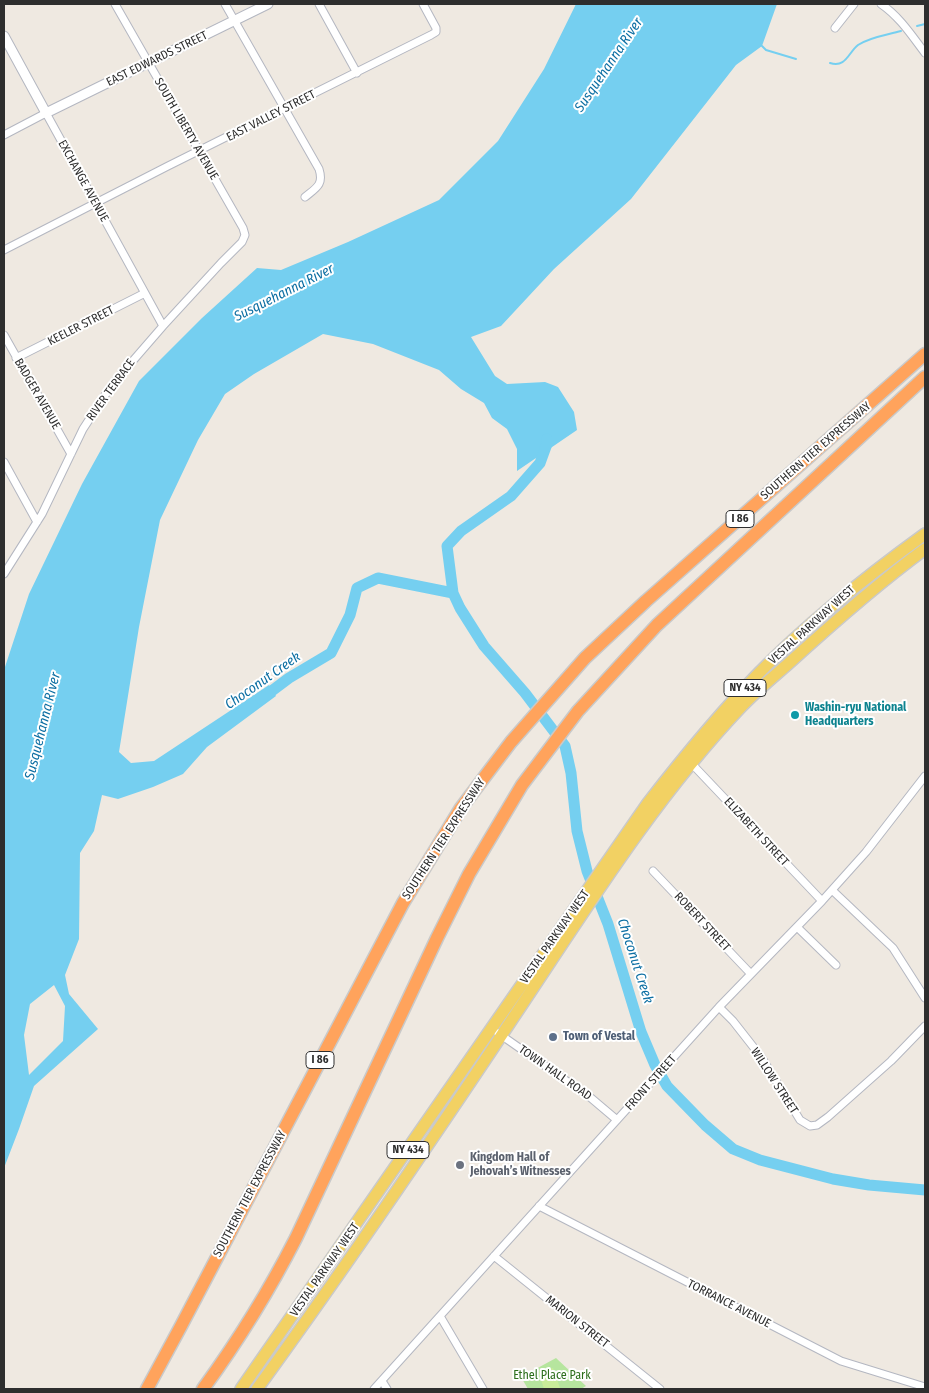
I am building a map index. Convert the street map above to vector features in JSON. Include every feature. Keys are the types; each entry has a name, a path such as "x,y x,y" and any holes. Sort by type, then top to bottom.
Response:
{"highway":[{"name":"SOUTHERN TIER EXPRESSWAY","path":"147,1389 403,903 462,808 510,742 585,658 646,601 925,354"},
{"name":"SOUTHERN TIER EXPRESSWAY","path":"203,1389 246,1328 272,1284 296,1238 469,874 522,785 578,711 657,625 925,377"}],"main road":[{"name":"VESTAL PARKWAY WEST","path":"257,1389 502,1035 576,923 600,879 648,803 679,762 760,672 829,608 882,565 925,534"},
{"name":"VESTAL PARKWAY WEST","path":"242,1389 574,911 633,840 691,763 762,686 840,616 925,548"}],"street":[{"name":"SOUTH LIBERTY AVENUE","path":"115,4 243,228"},
{"path":"225,4 284,109 304,140 321,176 316,188 305,197"},
{"name":"EAST EDWARDS STREET","path":"46,113 268,4"},
{"path":"319,4 357,73"},
{"name":"EAST VALLEY STREET","path":"4,250 432,35 436,32 433,21 423,4"},
{"path":"835,28 854,4"},
{"path":"882,4 891,10 925,54"},
{"name":"EXCHANGE AVENUE","path":"4,36 163,326"},
{"path":"4,135 46,113"},
{"name":"RIVER TERRACE","path":"4,574 37,522 84,429 110,386 242,242 245,234 243,228"},
{"name":"KEELER STREET","path":"16,358 145,293"},
{"name":"BADGER AVENUE","path":"4,335 71,454"},
{"path":"4,462 37,522"},
{"name":"ELIZABETH STREET","path":"691,763 822,901"},
{"name":"FRONT STREET","path":"374,1389 750,973 832,890 866,852 925,776"},
{"name":"ROBERT STREET","path":"653,871 750,973"},
{"path":"832,890 893,948 925,998"},
{"path":"797,927 836,965"},
{"name":"WILLOW STREET","path":"719,1007 733,1021 762,1058 797,1116 802,1122 810,1126 828,1117 891,1061 925,1026"},
{"name":"TOWN HALL ROAD","path":"491,1028 591,1098 617,1120"},
{"name":"TORRANCE AVENUE","path":"539,1206 841,1361 910,1386 925,1387"},
{"name":"MARION STREET","path":"494,1256 660,1389"},
{"path":"440,1316 484,1389"},
{"path":"382,1381 387,1389"}],"green space":[{"name":"Ethel Place Park","path":"556,1358 586,1386 581,1389 528,1389 521,1377"},
{"path":"553,1368 560,1388 544,1389 539,1373"}],"water":[{"name":"Susquehanna River","path":"576,4 777,4 762,46 736,65 631,199 554,269 501,326 471,337 495,376 507,384 545,382 558,387 574,412 577,430 517,471 517,449 507,429 492,418 484,403 461,389 439,370 373,344 323,334 254,374 225,394 198,440 160,520 139,627 119,752 131,763 154,761 269,685 276,696 207,747 183,774 118,799 102,795 94,831 80,853 79,939 65,975 69,994 98,1029 34,1086 4,1168 4,670 29,594 82,484 139,381 202,318 257,268 281,270 348,242 439,200 498,141 544,69","holes":["54,985 65,1006 63,1041 29,1075 24,1035 30,1004"]}],"waterway":[{"path":"917,26 925,24"},
{"path":"830,63 843,62 863,42 901,31"},
{"path":"762,46 766,50 796,59"},
{"name":"Choconut Creek","path":"453,593 447,546 461,531 511,496 540,463 548,441 547,439"},
{"name":"Choconut Creek","path":"261,699 289,678 331,653 350,615 357,588 378,578 453,593 460,608 484,646 525,693 565,746 571,773 577,831 587,871 608,924 641,1032 655,1065 667,1086 705,1125 733,1149 760,1160 833,1179 869,1185 925,1190"}],"place":[{"name":"Washin-ryu National Headquarters","path":"795,715"},
{"name":"Town of Vestal","path":"553,1037"},
{"name":"Kingdom Hall of Jehovah’s Witnesses","path":"460,1165"}]}
